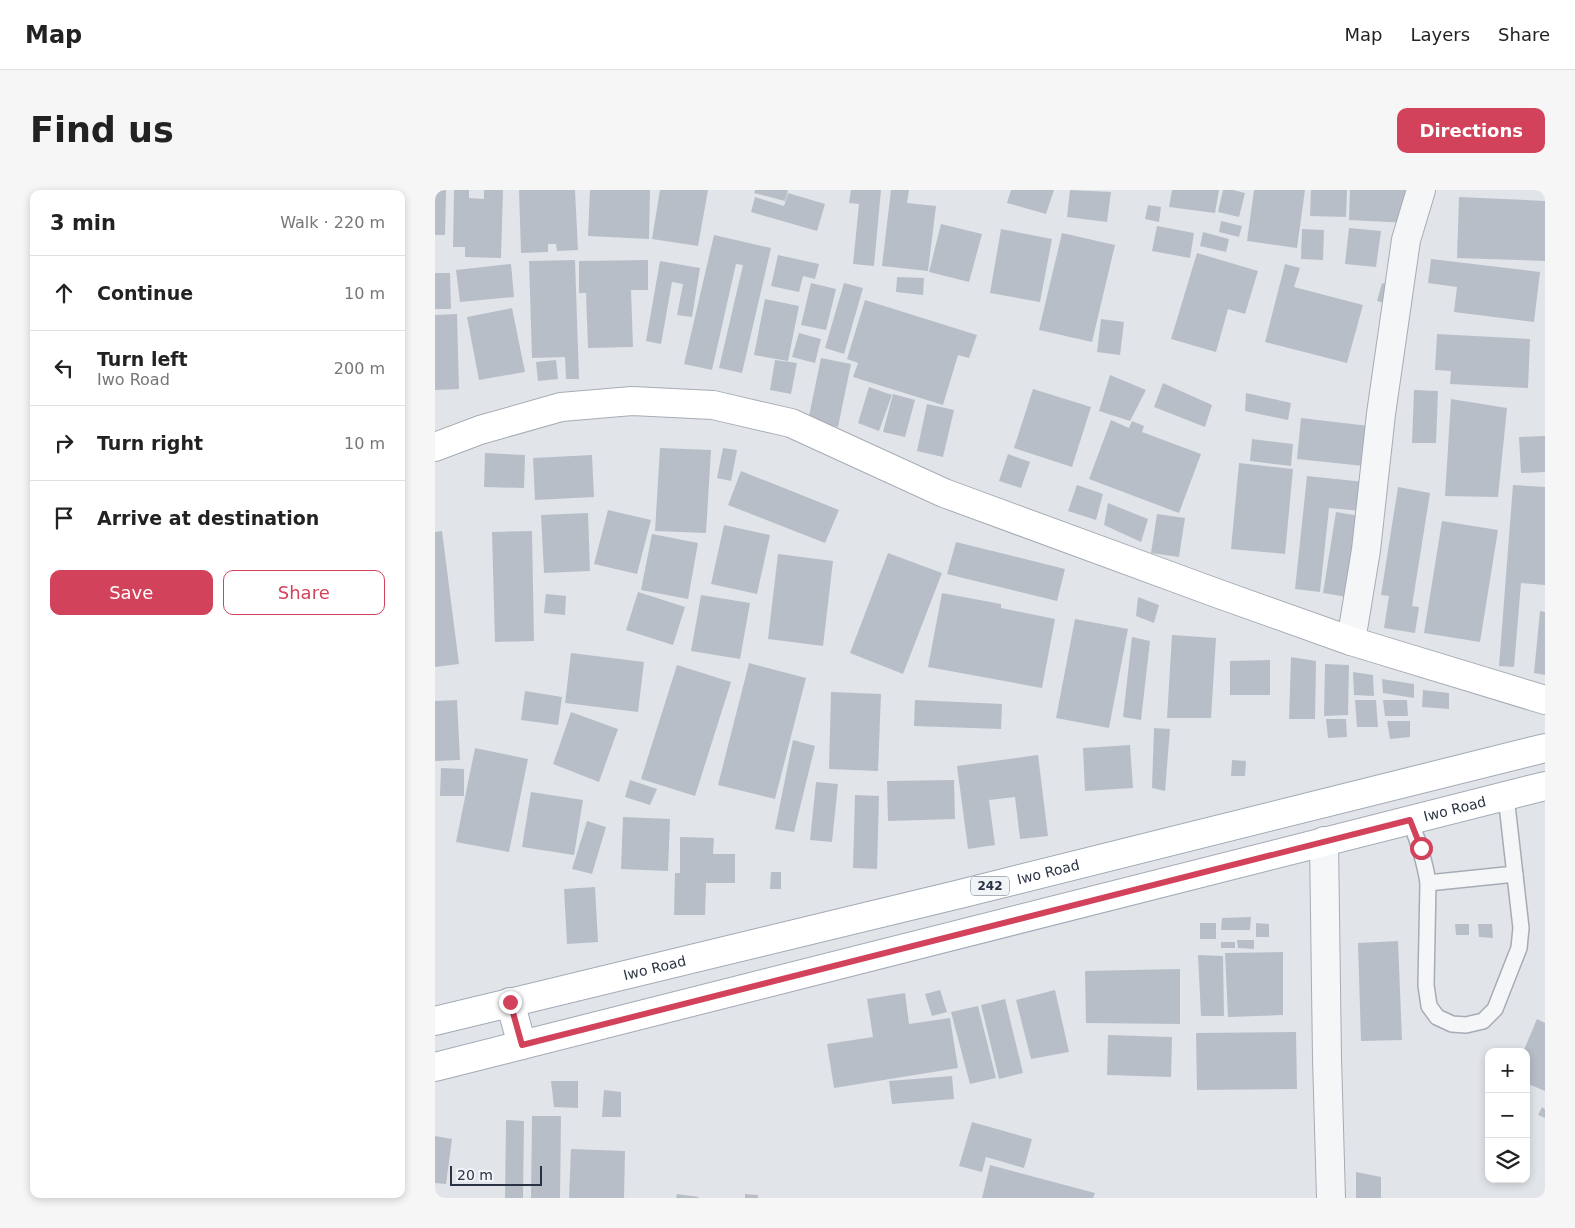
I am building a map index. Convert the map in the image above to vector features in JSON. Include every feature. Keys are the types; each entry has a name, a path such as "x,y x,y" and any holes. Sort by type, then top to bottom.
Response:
{"main road":[{"path":"435,447 480,430 561,408 632,401 713,405 791,423 944,493 1106,554 1351,641 1545,700"},
{"name":"Iwo Road","path":"435,1021 960,894 1545,748"},
{"name":"Iwo Road","path":"435,1067 1545,786"},
{"path":"510,1002 522,1045"}],"street":[{"path":"1351,641 1366,550 1381,414 1406,240 1421,190"},
{"path":"1324,841 1331,1198"}],"lane":[{"path":"1410,820 1421,848 1428,884 1426,985 1429,1006 1437,1017 1452,1024 1466,1025 1483,1021 1495,1009 1519,948 1521,928 1506,796"},
{"path":"1428,884 1515,874"}],"building":[{"path":"435,190 446,190 445,235 435,235"},
{"path":"454,190 469,190 469,198 484,199 484,190 503,190 501,258 465,257 465,247 453,247"},
{"path":"519,190 575,190 578,250 557,251 556,244 548,244 548,252 521,253"},
{"path":"590,190 650,190 649,239 588,236"},
{"path":"660,190 708,190 698,246 652,239"},
{"path":"755,190 788,190 785,201 754,193"},
{"path":"851,190 881,190 874,266 853,264 859,204 849,203"},
{"path":"891,190 909,190 907,203 936,206 928,271 882,266"},
{"path":"1011,190 1054,190 1046,214 1007,203"},
{"path":"1070,190 1111,192 1107,222 1067,217"},
{"path":"1172,190 1219,190 1215,213 1169,207"},
{"path":"1223,190 1245,193 1239,217 1218,212"},
{"path":"1254,190 1305,190 1297,248 1247,241"},
{"path":"1311,190 1347,190 1346,217 1310,216"},
{"path":"1350,190 1409,190 1408,223 1349,220"},
{"path":"788,193 825,204 817,231 751,212 755,197 784,206"},
{"path":"1459,197 1545,201 1545,261 1457,258"},
{"path":"1148,205 1161,207 1159,222 1145,219"},
{"path":"1221,221 1242,226 1239,237 1219,232"},
{"path":"941,224 982,234 969,282 929,272"},
{"path":"1157,226 1194,233 1190,258 1152,251"},
{"path":"1349,228 1381,231 1376,267 1345,264"},
{"path":"1001,229 1052,239 1040,302 990,293"},
{"path":"1302,229 1324,230 1323,260 1301,259"},
{"path":"1203,232 1229,239 1226,252 1200,246"},
{"path":"1062,233 1115,245 1092,342 1039,330"},
{"path":"714,235 771,248 742,373 719,368 743,265 736,264 712,370 684,364"},
{"path":"1197,253 1258,271 1245,314 1228,309 1216,352 1171,339"},
{"path":"778,255 819,264 815,279 803,276 799,292 771,286"},
{"path":"1431,259 1540,272 1534,322 1454,312 1457,287 1428,283"},
{"path":"575,260 579,379 566,379 565,357 532,358 529,261"},
{"path":"648,260 648,290 631,290 633,347 588,348 586,293 579,293 579,261"},
{"path":"660,261 700,268 692,317 677,315 683,284 672,282 661,344 646,341"},
{"path":"511,264 514,297 460,302 456,270"},
{"path":"1285,264 1300,268 1294,287 1363,305 1347,363 1265,342"},
{"path":"435,273 450,273 451,309 435,309"},
{"path":"897,277 924,278 923,295 896,292"},
{"path":"811,283 836,289 826,330 801,325"},
{"path":"844,283 863,288 844,354 825,348"},
{"path":"1382,283 1397,287 1392,305 1377,301"},
{"path":"765,299 799,306 788,361 754,355"},
{"path":"865,300 977,335 969,358 958,355 943,405 853,377 858,363 847,359"},
{"path":"512,308 525,372 479,380 467,317"},
{"path":"457,314 459,389 435,390 435,315"},
{"path":"1101,319 1124,322 1120,355 1097,352"},
{"path":"799,333 821,339 815,363 792,357"},
{"path":"1437,334 1530,339 1528,388 1450,384 1451,371 1435,370"},
{"path":"821,358 851,364 838,427 808,421"},
{"path":"556,360 558,379 538,381 536,362"},
{"path":"775,360 797,363 791,394 770,390"},
{"path":"1110,375 1146,390 1130,421 1099,411"},
{"path":"1163,383 1212,405 1205,427 1154,407"},
{"path":"869,387 892,395 879,431 858,423"},
{"path":"1033,389 1091,407 1072,467 1014,448"},
{"path":"1414,390 1438,391 1436,443 1412,443"},
{"path":"1246,393 1291,403 1288,420 1245,411"},
{"path":"893,394 915,400 905,437 883,432"},
{"path":"1451,399 1507,408 1498,497 1445,496"},
{"path":"927,404 954,410 943,457 917,451"},
{"path":"1301,418 1369,426 1364,466 1297,459"},
{"path":"1111,420 1129,428 1132,421 1144,426 1142,432 1201,454 1179,513 1089,479"},
{"path":"1545,436 1545,472 1521,473 1519,437"},
{"path":"1252,439 1293,444 1291,466 1250,461"},
{"path":"660,448 711,450 706,533 655,531"},
{"path":"723,448 737,450 731,481 717,478"},
{"path":"485,453 525,455 524,488 484,487"},
{"path":"1008,454 1030,462 1021,488 999,481"},
{"path":"592,455 594,497 535,500 533,458"},
{"path":"1239,463 1293,469 1285,554 1231,549"},
{"path":"741,471 839,510 825,543 728,505"},
{"path":"1307,476 1365,482 1361,511 1329,508 1320,592 1295,589"},
{"path":"1077,485 1103,494 1096,520 1068,511"},
{"path":"1513,485 1545,487 1545,585 1521,583 1514,667 1499,666"},
{"path":"1398,487 1430,493 1412,606 1419,607 1415,633 1384,628 1389,596 1381,595"},
{"path":"1108,503 1148,519 1141,542 1104,525"},
{"path":"608,510 651,520 637,574 594,564"},
{"path":"1336,512 1360,516 1347,597 1323,593"},
{"path":"588,513 590,571 544,573 541,515"},
{"path":"1157,514 1185,518 1179,557 1151,553"},
{"path":"1442,521 1498,530 1480,642 1424,633"},
{"path":"724,525 770,535 757,594 711,584"},
{"path":"442,531 459,664 435,667 435,532"},
{"path":"532,531 534,641 495,642 492,532"},
{"path":"652,534 698,543 688,599 641,590"},
{"path":"956,542 1065,569 1057,601 947,574"},
{"path":"888,553 942,573 903,674 850,653"},
{"path":"778,554 833,561 823,646 768,639"},
{"path":"638,592 685,607 673,645 626,630"},
{"path":"942,593 1001,604 1001,608 1055,619 1042,688 928,667"},
{"path":"546,594 566,596 565,615 544,613"},
{"path":"701,595 750,603 740,659 691,651"},
{"path":"1138,597 1159,605 1154,623 1136,616"},
{"path":"1540,611 1545,612 1545,675 1534,673"},
{"path":"1075,619 1128,629 1109,728 1056,718"},
{"path":"1172,635 1216,638 1211,718 1167,718"},
{"path":"1132,637 1150,641 1141,720 1123,717"},
{"path":"571,653 644,662 638,712 565,703"},
{"path":"1291,657 1316,661 1315,719 1289,719"},
{"path":"1270,660 1270,695 1230,695 1230,661"},
{"path":"749,663 806,678 775,799 718,785"},
{"path":"1325,664 1349,665 1348,715 1324,716"},
{"path":"677,665 731,682 695,796 641,779"},
{"path":"1353,672 1373,675 1374,696 1354,695"},
{"path":"1382,679 1414,684 1414,698 1383,693"},
{"path":"1423,690 1449,693 1449,709 1422,707"},
{"path":"525,691 562,697 558,725 521,720"},
{"path":"831,692 881,694 878,771 829,769"},
{"path":"457,700 460,760 435,761 435,701"},
{"path":"915,700 1002,704 1001,729 914,726"},
{"path":"1355,700 1376,700 1378,727 1357,727"},
{"path":"1383,700 1407,700 1408,716 1385,716"},
{"path":"571,712 618,729 599,782 553,764"},
{"path":"1326,719 1346,719 1347,737 1328,738"},
{"path":"1387,721 1410,721 1410,737 1390,739"},
{"path":"1154,728 1170,729 1165,791 1152,788"},
{"path":"793,740 815,746 794,832 775,829"},
{"path":"1130,745 1133,788 1085,791 1083,748"},
{"path":"475,748 528,759 509,852 456,842"},
{"path":"1038,755 1048,836 1020,839 1015,797 989,800 995,845 968,849 957,766"},
{"path":"1232,760 1246,761 1245,776 1231,776"},
{"path":"441,768 464,769 464,796 440,796"},
{"path":"630,780 657,789 650,805 625,797"},
{"path":"954,780 955,819 888,821 887,781"},
{"path":"816,782 838,784 832,842 810,840"},
{"path":"531,792 583,800 574,855 522,847"},
{"path":"855,795 879,796 877,869 853,868"},
{"path":"623,817 670,819 668,871 621,869"},
{"path":"587,821 606,827 592,874 572,869"},
{"path":"680,837 714,838 713,854 735,854 735,883 706,883 705,915 674,915 675,873 680,873"},
{"path":"771,872 781,872 781,889 770,889"},
{"path":"595,887 598,942 567,944 564,889"},
{"path":"1251,917 1250,930 1221,930 1222,918"},
{"path":"1200,923 1216,923 1216,939 1200,939"},
{"path":"1256,923 1269,924 1269,937 1256,937"},
{"path":"1455,924 1469,924 1469,935 1456,935"},
{"path":"1478,924 1492,924 1493,938 1479,937"},
{"path":"1237,940 1254,940 1254,949 1238,948"},
{"path":"1398,941 1402,1040 1361,1041 1358,943"},
{"path":"1221,942 1235,942 1235,948 1221,948"},
{"path":"1283,952 1283,1015 1228,1017 1225,953"},
{"path":"1198,955 1223,956 1224,1016 1201,1016"},
{"path":"1180,969 1180,1024 1086,1023 1085,971"},
{"path":"940,990 947,1012 932,1016 925,994"},
{"path":"1055,990 1069,1052 1031,1059 1016,1000"},
{"path":"905,993 909,1024 950,1018 958,1068 834,1088 827,1044 873,1037 867,999"},
{"path":"1005,999 1023,1073 999,1079 981,1005"},
{"path":"978,1006 996,1078 970,1084 951,1012"},
{"path":"1537,1019 1545,1023 1545,1091 1530,1085 1530,1048 1525,1048"},
{"path":"1296,1032 1297,1089 1197,1090 1196,1033"},
{"path":"1108,1035 1172,1037 1171,1077 1107,1075"},
{"path":"952,1076 954,1099 892,1104 889,1081"},
{"path":"551,1081 578,1081 578,1108 554,1107"},
{"path":"604,1090 621,1092 621,1117 602,1117"},
{"path":"1542,1107 1545,1109 1545,1118 1538,1115"},
{"path":"532,1116 561,1116 560,1198 531,1198"},
{"path":"506,1120 524,1121 523,1198 505,1198"},
{"path":"972,1122 1032,1139 1024,1168 986,1157 982,1172 959,1166"},
{"path":"435,1136 452,1139 446,1184 435,1183"},
{"path":"571,1149 625,1151 624,1198 569,1198"},
{"path":"990,1165 1095,1193 1093,1198 982,1198"},
{"path":"1356,1172 1381,1177 1381,1198 1356,1198"},
{"path":"677,1194 699,1197 676,1198"},
{"path":"745,1194 758,1195 758,1198 745,1198"}],"route":[{"path":"510,1002 522,1045 1410,820 1421,848"}]}
